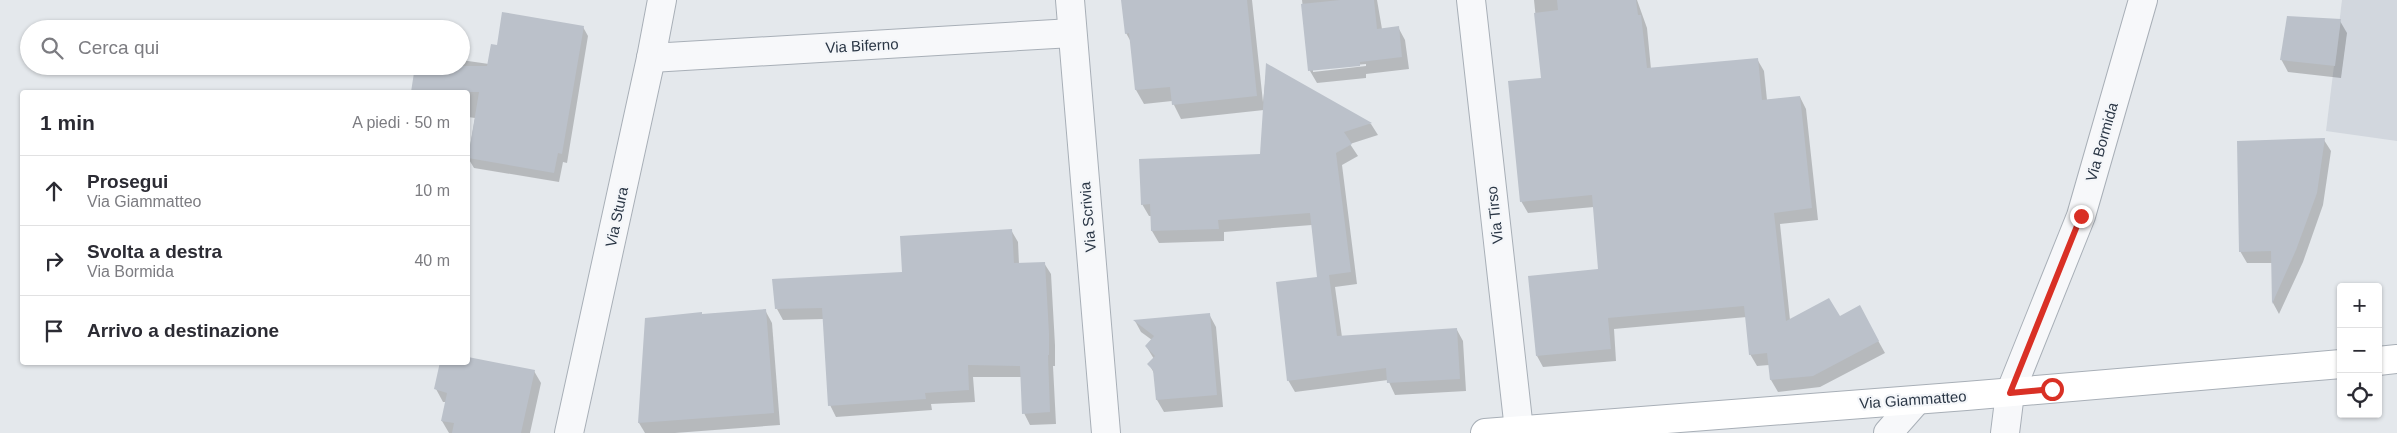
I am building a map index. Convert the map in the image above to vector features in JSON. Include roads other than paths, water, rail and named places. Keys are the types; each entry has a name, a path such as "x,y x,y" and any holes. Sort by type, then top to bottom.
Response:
{"street":[{"name":"Via Stura","path":"569,433 662,0"},
{"name":"Via Scrivia","path":"1070,0 1106,433"},
{"name":"Via Tirso","path":"1472,0 1519,430"},
{"name":"Via Bormida","path":"2005,433 2010,393 2081,216 2143,0"},
{"name":"Via Biferno","path":"651,58 1072,34"},
{"path":"2382,361 2397,359"},
{"name":"Via Giammatteo","path":"1485,433 2010,393 2337,364"},
{"path":"1888,433 1917,400"}]}
